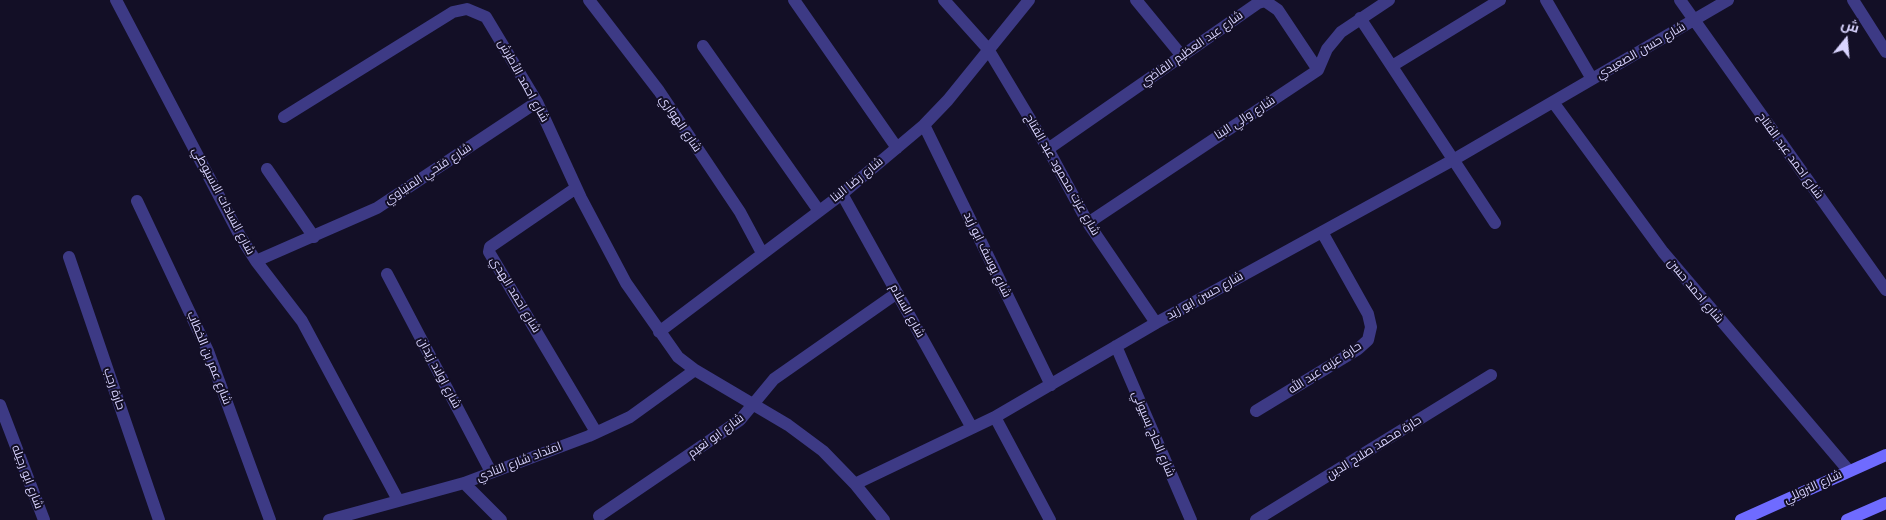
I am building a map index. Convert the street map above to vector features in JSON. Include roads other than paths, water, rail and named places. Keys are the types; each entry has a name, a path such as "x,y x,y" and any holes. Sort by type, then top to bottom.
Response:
{"street":[{"name":"شارع السادات الاسيوطي","path":"116,0 240,236 256,261 302,321 398,500"},
{"name":"شارع الهواري","path":"590,0 659,91 740,212 762,253"},
{"path":"794,0 897,148"},
{"name":"شارع عزت محمود عبد الفتاح","path":"944,0 988,50 1048,149 1088,223 1156,323"},
{"name":"شارع رضا البنا","path":"659,332 842,194 924,125 1030,0"},
{"path":"1136,0 1182,56"},
{"path":"1318,70 1327,49 1342,32 1389,0"},
{"path":"1392,66 1500,0"},
{"path":"1546,0 1592,79"},
{"name":"شارع احمد عبد الفتاح","path":"1680,0 1693,21 1886,290"},
{"name":"شارع حسن الصعيدي","path":"1553,102 1728,0"},
{"path":"1853,0 1886,52"},
{"name":"شارع عبد العظيم القاضي","path":"1048,149 1258,3 1265,1 1278,10 1318,70"},
{"name":"شارع احمد الأطرش","path":"284,117 452,12 467,9 486,17 537,102 576,188 626,283 678,357 695,370 788,425 823,451 855,484 884,520"},
{"path":"1360,18 1495,223"},
{"path":"703,46 819,211"},
{"name":"شارع والي البنا","path":"1088,223 1318,70"},
{"name":"شارع فتحي المنياوي","path":"256,261 377,208 537,102"},
{"name":"شارع حسن ابو زيد","path":"855,484 995,417 1156,323 1454,160 1553,102"},
{"name":"شارع احمد حسن","path":"1553,102 1663,252 1848,471"},
{"name":"شارع يوسف ابو زيد","path":"924,125 1051,385"},
{"path":"267,169 314,237"},
{"name":"شارع احمد الهدي","path":"576,188 490,247 489,252 596,432"},
{"name":"شارع السلام","path":"842,194 972,428"},
{"name":"شارع عمر بن الخطاب","path":"137,201 208,351 270,520"},
{"name":"حارة عزبه عبد الله","path":"1256,411 1358,349 1368,340 1371,327 1368,314 1322,232"},
{"name":"حارة رجب","path":"69,257 159,520"},
{"name":"شارع اولاد زيدان","path":"387,274 491,472"},
{"name":"شارع ابو نعيم","path":"599,516 740,420 774,378 897,293"},
{"name":"شارع الحاج بسيوني","path":"1116,346 1191,520"},
{"name":"امتداد شارع النادي","path":"329,520 464,483 596,432 630,417 695,370"},
{"name":"حارة محمد صلاح الدين","path":"1256,520 1491,375"},
{"name":"شارع ابو رجيله","path":"0,405 44,520"},
{"path":"995,417 1050,520"},
{"name":"شارع التروللي","path":"1741,520 1886,455"},
{"path":"464,483 501,520"},
{"path":"1847,520 1863,517 1886,503"}]}
